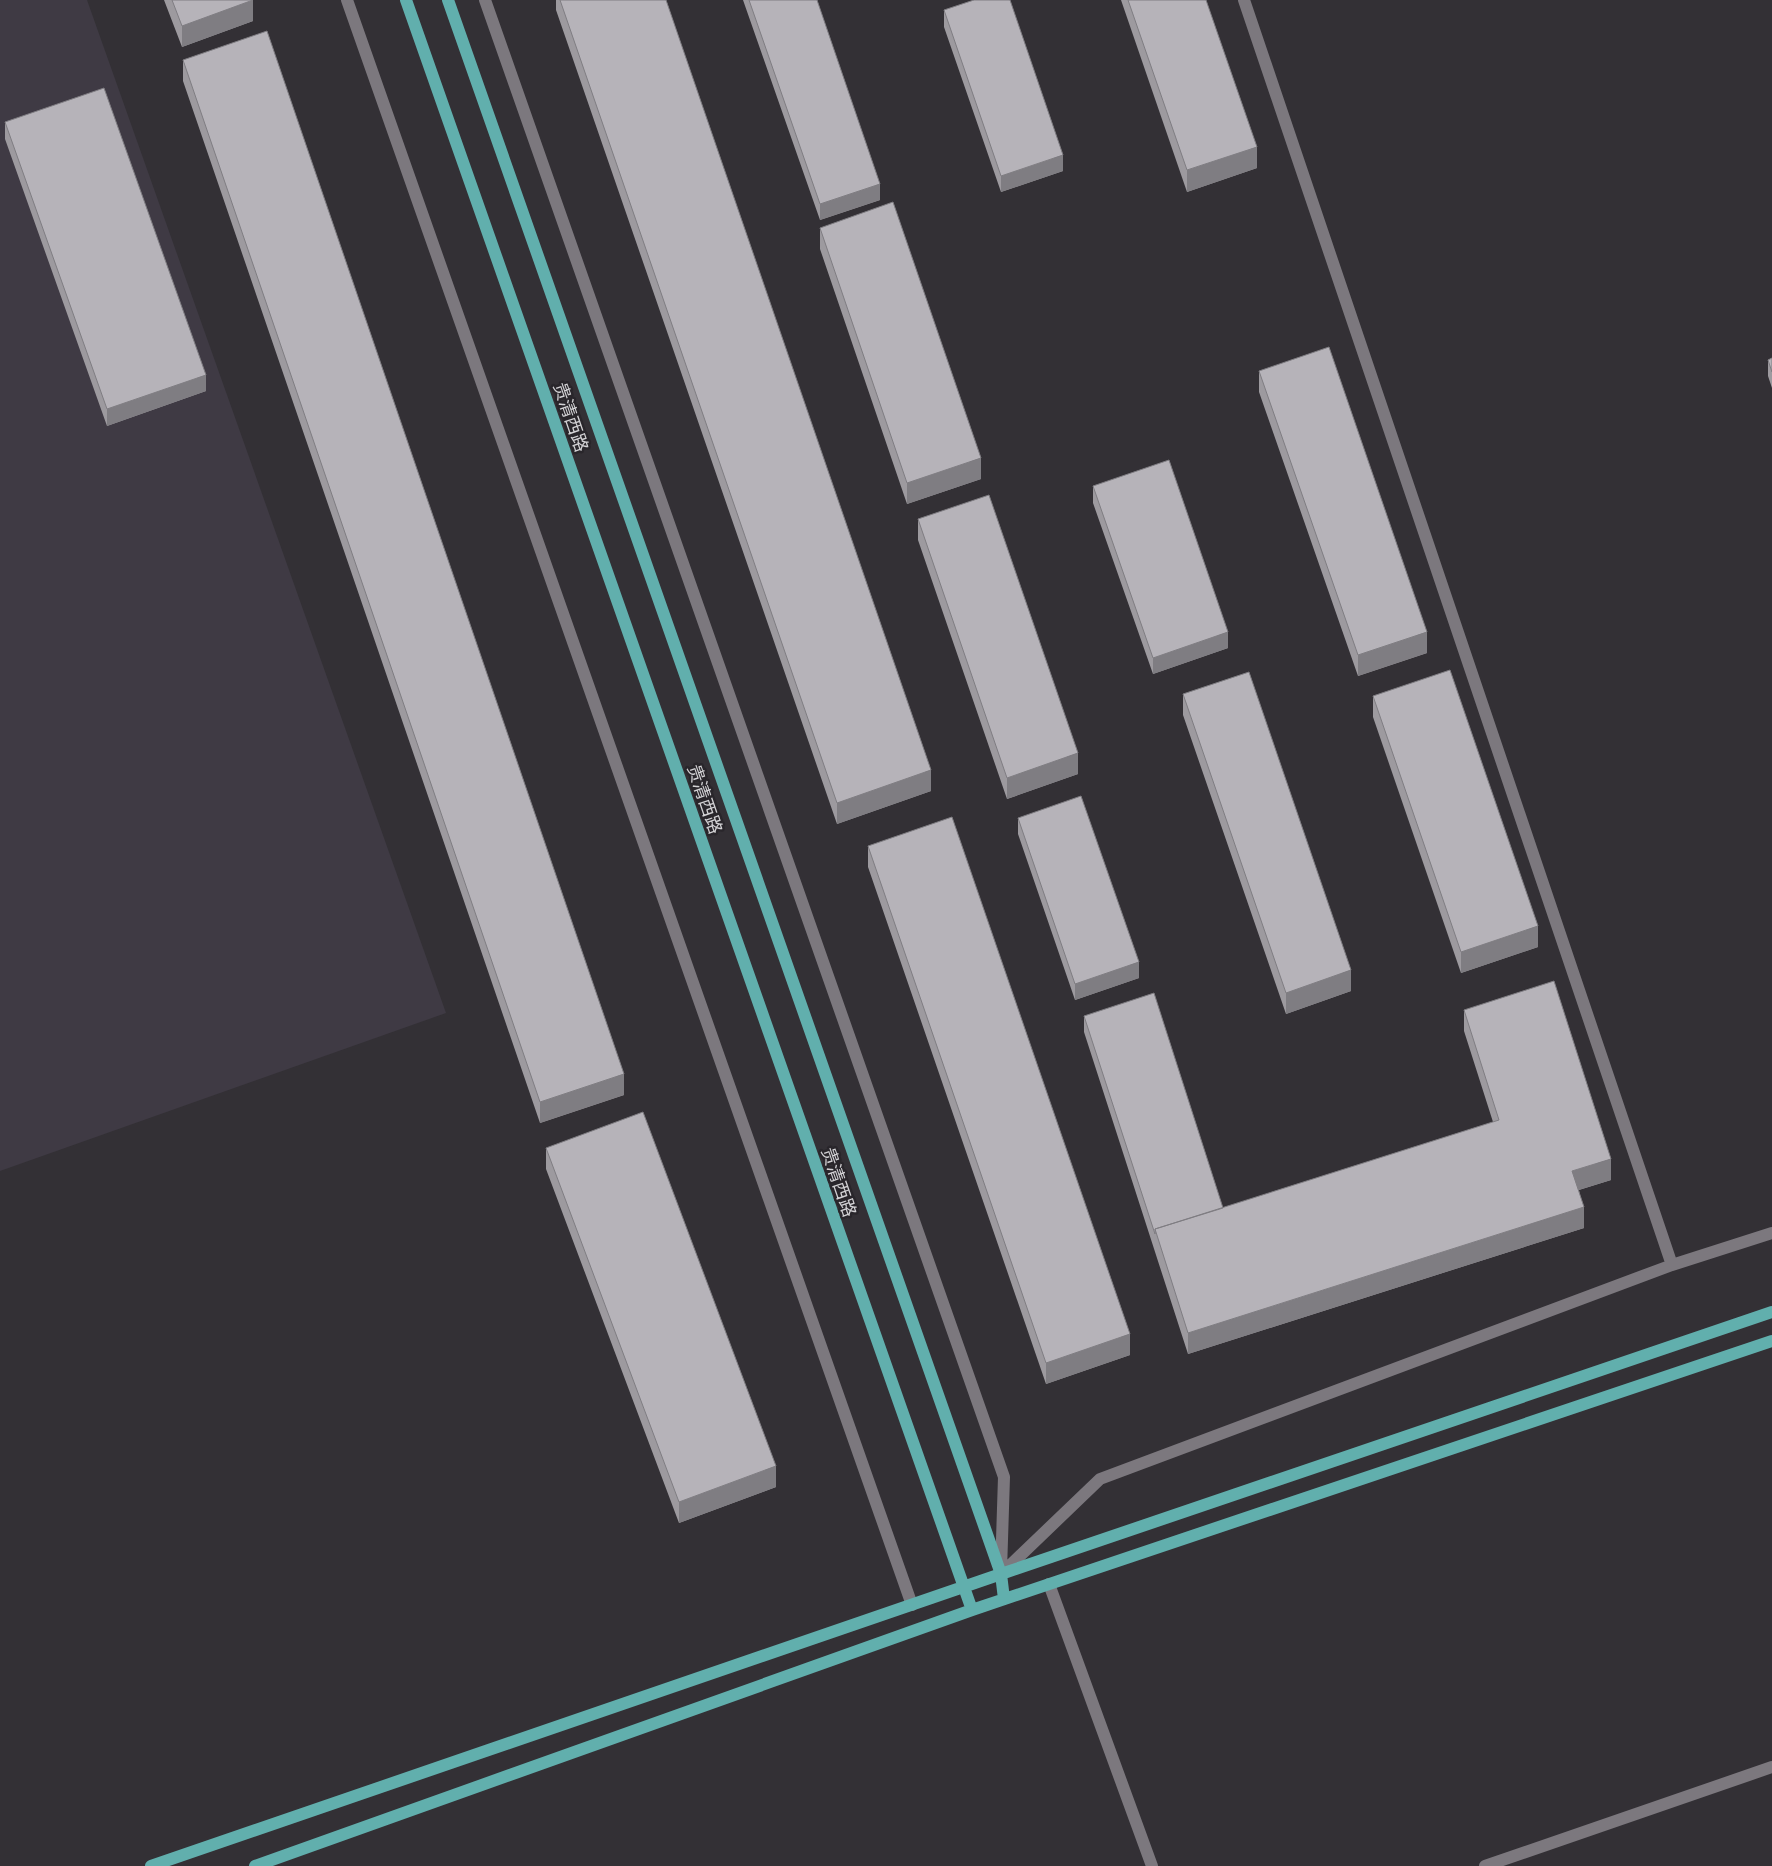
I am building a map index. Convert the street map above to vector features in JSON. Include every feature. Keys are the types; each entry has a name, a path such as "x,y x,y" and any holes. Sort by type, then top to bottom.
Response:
{"main road":[{"name":"贵清西路","path":"406,0 972,1610"},
{"name":"贵清西路","path":"448,0 1001,1574 1004,1599"},
{"path":"151,1866 1772,1312"},
{"path":"255,1866 972,1610 1772,1341"}],"street":[{"path":"348,0 912,1605"},
{"path":"485,0 1004,1477 1001,1574"},
{"path":"1244,0 1672,1265"},
{"path":"1001,1574 1100,1479 1672,1265 1772,1234"},
{"path":"1049,1584 1152,1866"},
{"path":"1486,1866 1772,1767"}],"shaded area":[{"path":"0,0 87,0 446,1013 0,1171"}],"building":[{"path":"172,0 253,0 182,26"},
{"path":"560,0 666,0 931,770 837,803"},
{"path":"749,0 817,0 880,184 820,204"},
{"path":"974,0 1010,0 1063,155 1001,176 944,10"},
{"path":"1128,0 1206,0 1257,147 1187,170"},
{"path":"267,31 624,1074 540,1102 183,60"},
{"path":"104,88 206,375 107,409 5,122"},
{"path":"893,202 981,458 907,483 820,228"},
{"path":"1329,347 1427,632 1358,655 1259,371"},
{"path":"1772,358 1772,372 1768,360"},
{"path":"1169,460 1228,632 1153,658 1093,486"},
{"path":"989,495 1078,753 1007,778 918,519"},
{"path":"1450,670 1538,926 1461,952 1373,696"},
{"path":"1249,672 1351,970 1286,993 1183,694"},
{"path":"1081,796 1139,962 1075,984 1018,818"},
{"path":"952,817 1130,1334 1046,1363 868,846"},
{"path":"1554,981 1611,1159 1572,1171 1584,1207 1188,1333 1155,1229 1499,1120 1464,1010"},
{"path":"1154,993 1223,1208 1155,1229 1155,1234 1084,1016"},
{"path":"643,1112 776,1466 679,1502 546,1148"}]}
